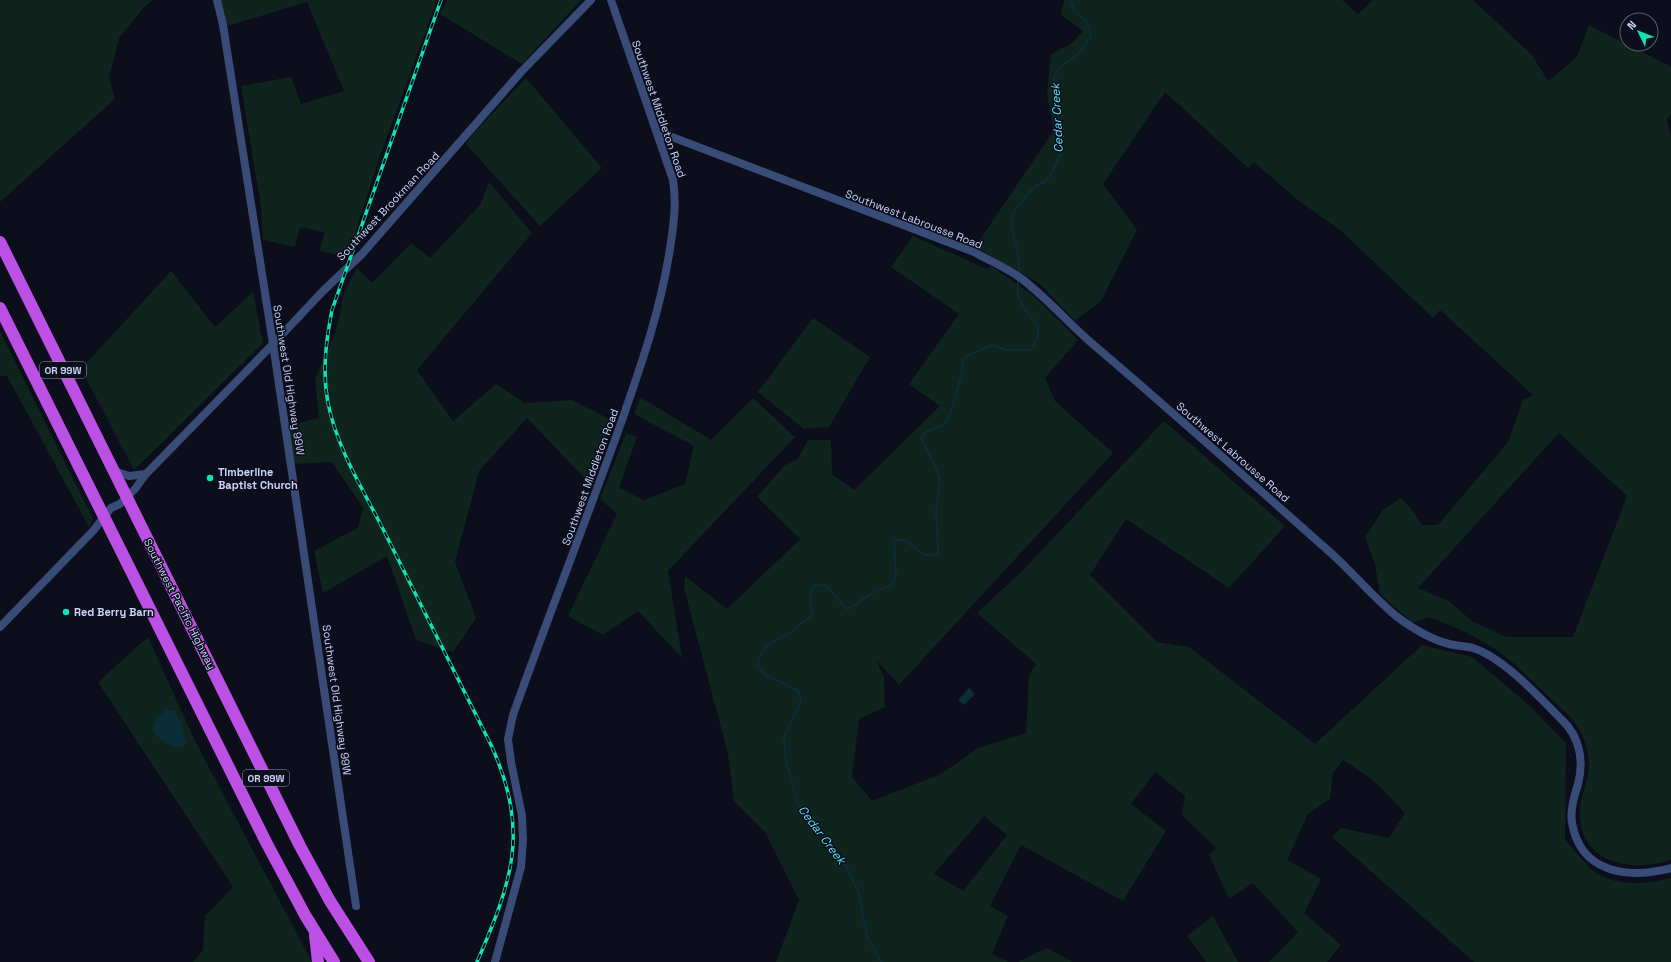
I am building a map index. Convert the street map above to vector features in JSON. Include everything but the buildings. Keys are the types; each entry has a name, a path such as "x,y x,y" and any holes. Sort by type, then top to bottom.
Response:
{"highway":[{"name":"Southwest Pacific Highway","path":"0,242 303,853 343,922 369,962"},
{"name":"OR 99W","path":"0,308 266,842 314,930 334,962"},
{"path":"314,930 318,962"}],"street":[{"name":"Southwest Old Highway 99W","path":"217,0 224,33 273,344 356,906"},
{"name":"Southwest Brookman Road","path":"0,627 111,508 120,504 127,497 146,474 323,291 362,254 460,144 490,106 591,0"},
{"name":"Southwest Middleton Road","path":"495,962 519,874 523,840 522,816 510,762 508,739 513,715 602,477 648,348 664,281 674,221 676,198 673,180 611,0"},
{"name":"Southwest Labrousse Road","path":"658,136 672,137 974,252 1008,270 1033,288 1085,338 1340,561 1380,602 1397,617 1427,637 1447,643 1474,648 1505,666 1565,722 1575,737 1579,749 1581,764 1573,800 1572,822 1579,844 1588,854 1607,869 1619,872 1637,874 1671,868"},
{"path":"114,471 129,476 146,474"}],"green space":[{"path":"0,0 153,0 146,5 119,38 109,78 115,99 0,202"},
{"path":"221,0 437,0 380,156 347,257 320,251 324,232 300,227 295,247 263,240 261,207 241,86 291,77 301,104 344,91 307,2 227,26"},
{"path":"447,0 581,0 522,64 440,14"},
{"path":"1064,0 1342,0 1358,14 1373,0 1473,0 1532,55 1548,81 1577,57 1589,25 1619,40 1619,52 1642,52 1671,67 1671,114 1667,119 1671,137 1671,860 1655,864 1624,864 1609,860 1597,853 1588,842 1582,828 1580,810 1581,800 1588,777 1589,764 1586,745 1578,727 1570,717 1508,659 1494,648 1467,633 1429,617 1413,623 1380,594 1375,564 1365,537 1383,510 1400,498 1410,507 1422,525 1438,525 1508,442 1523,400 1533,395 1440,310 1433,318 1339,229 1299,201 1254,162 1248,168 1165,92 1103,184 1137,230 1101,301 1075,321 1040,284 975,247 1054,130 1047,95 1051,54 1071,44 1083,31 1061,15","holes":["1559,433 1627,496 1573,637 1507,637 1472,621 1449,601 1418,588"]},
{"path":"526,78 602,168 540,226 466,144 472,135"},
{"path":"489,182 532,233 417,370 453,421 496,384 525,403 572,400 611,420 593,487 527,418 479,471 455,562 476,618 453,652 416,640 387,556 323,593 314,551 358,528 363,508 332,462 293,464 287,426 319,418 315,379 336,331 344,293 357,268 372,283 411,243 430,258 480,205"},
{"path":"913,236 987,269 991,266 1034,296 1078,340 1045,378 1055,401 1113,453 899,685 876,660 884,677 885,707 859,719 852,777 872,801 941,774 978,748 1026,733 1029,675 1036,664 977,613 1021,572 1164,421 1285,526 1229,588 1126,519 1090,575 1157,642 1189,647 1315,744 1422,645 1472,657 1530,706 1566,743 1565,839 1584,862 1599,875 1619,882 1640,883 1671,878 1671,962 1474,962 1332,837 1341,828 1389,838 1405,813 1373,780 1343,760 1333,773 1330,799 1308,814 1287,860 1321,879 1304,913 1341,945 1327,962 1269,962 1298,932 1253,883 1229,899 1209,855 1216,848 1182,815 1185,796 1155,772 1131,804 1166,831 1123,901 1021,845 990,906 1008,916 992,954 1008,962 776,962 799,900 765,832 734,801 728,754 684,588 685,576 727,609 800,539 757,497 784,466 798,459 808,440 831,440 832,474 854,490 940,406 909,384 959,314 891,267","holes":["984,816 1007,835 963,891 934,874"]},
{"path":"171,271 215,327 253,292 263,343 134,470 81,369"},
{"path":"813,318 870,357 829,427 804,429 758,392"},
{"path":"0,331 93,519 89,527 7,376 0,376"},
{"path":"640,397 711,440 753,398 795,437 668,571 682,658 638,611 603,635 568,616 617,514 600,499 626,433 637,437 619,488 644,500 685,484 694,446 634,414"},
{"path":"148,637 195,741 312,962 193,962 203,950 205,916 233,887 98,682"},
{"path":"1213,916 1238,962 1206,962 1187,936"},
{"path":"1047,948 1072,962 1018,962"}],"water":[{"path":"969,688 975,694 964,705 958,700"},
{"path":"166,710 174,711 180,720 186,745 177,748 160,739 152,729 156,718"}],"waterway":[{"name":"Cedar Creek","path":"1019,273 1019,261 1011,221 1015,209 1035,186 1044,182 1050,175 1061,154 1054,113 1054,77 1060,67 1078,54 1091,37 1087,21 1075,13 1070,0"},
{"name":"Cedar Creek","path":"881,962 867,937 859,893 846,866 835,855 823,834 808,819 797,802 785,755 784,737 801,702 799,691 766,675 758,667 758,660 765,647 791,632 812,615 810,595 814,586 824,584 847,609 854,606 873,592 891,586 896,575 894,540 905,540 924,555 936,555 938,552 936,512 940,479 936,467 921,438 926,432 945,424 949,417 961,377 963,362 967,356 992,345 1007,350 1030,350 1036,341 1038,333 1037,327 1021,304 1018,293 1018,279"}],"railway":[{"path":"441,0 332,310 328,333 325,379 332,420 344,453 492,747 504,778 511,805 513,831 512,856 507,881 499,906 477,962"}],"place":[{"name":"Timberline Baptist Church","path":"210,478"},
{"name":"Red Berry Barn","path":"66,612"}]}
